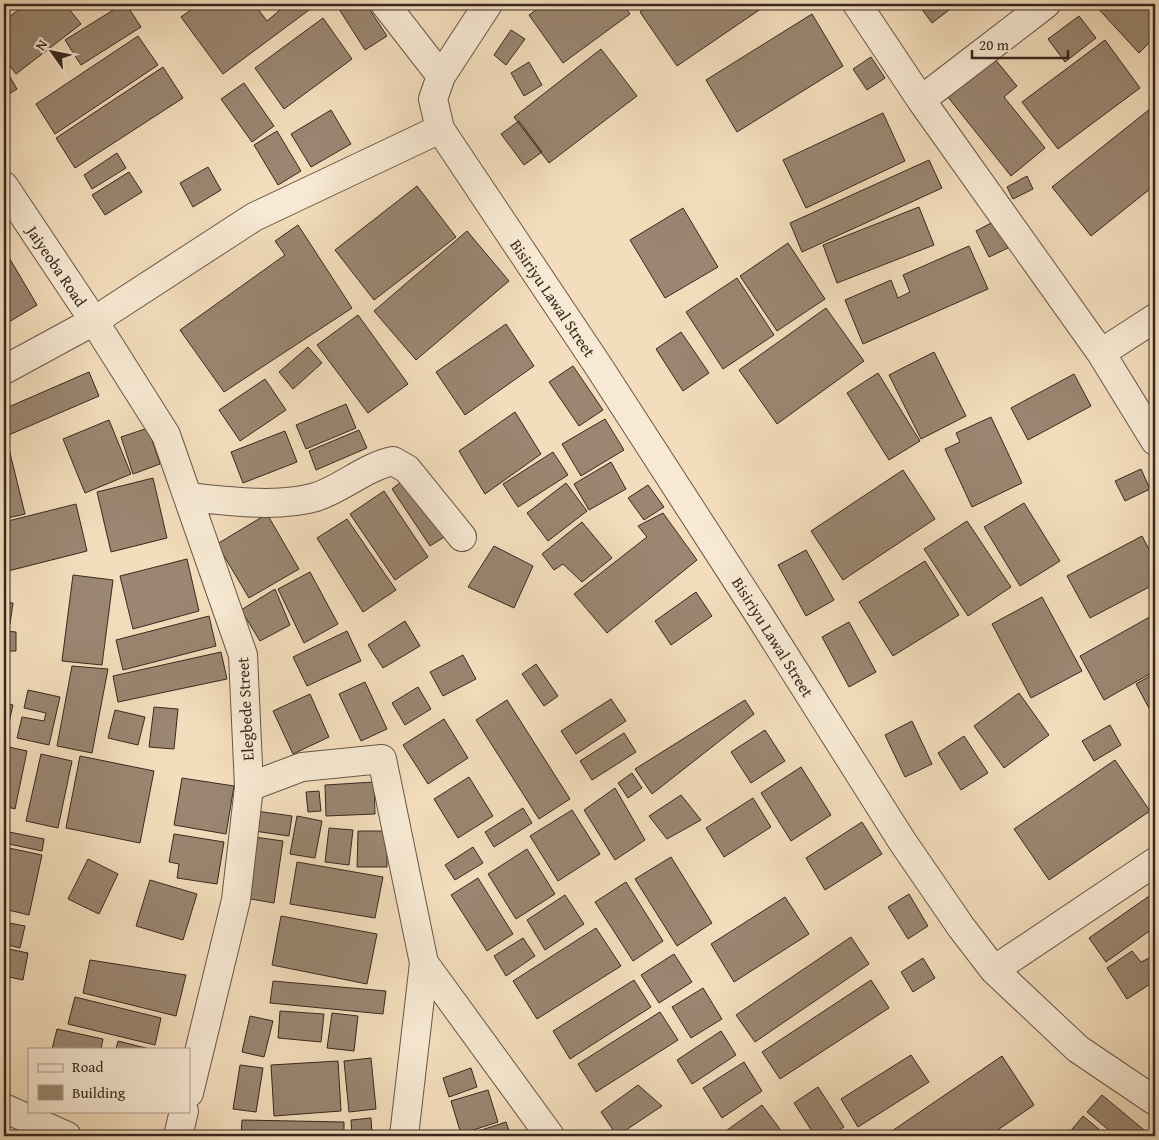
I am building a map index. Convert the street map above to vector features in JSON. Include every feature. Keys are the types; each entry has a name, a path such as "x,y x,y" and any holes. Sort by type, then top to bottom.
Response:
{"street":[{"path":"385,4 441,76"},
{"name":"Bisiriyu Lawal Street","path":"488,4 441,76 432,99 440,129 615,392 902,841 961,927 994,970 1078,1049 1155,1101"},
{"path":"857,4 921,100 1101,353 1155,439"},
{"path":"921,100 1046,4"},
{"path":"4,370 94,321 254,217 440,129"},
{"name":"Jaiyeoba Road","path":"4,186 94,321"},
{"path":"1101,353 1155,318"},
{"name":"Elegbede Street","path":"94,321 166,434 244,655 249,788 236,900 190,1089"},
{"path":"188,497 244,503 277,502 316,497 380,464 393,461 407,469 462,537"},
{"path":"249,788 302,766 382,759 424,963 404,1136"},
{"path":"994,970 1155,862"},
{"path":"424,963 550,1136"},
{"path":"4,1108 67,1136"},
{"path":"178,1136 184,1112"}],"building":[{"path":"26,4 65,4 81,24 16,74 4,58 4,21"},
{"path":"123,4 126,4 141,27 81,65 65,40"},
{"path":"199,4 254,4 267,21 280,10 275,4 317,4 223,74 181,17"},
{"path":"346,4 366,4 387,36 365,50 339,9"},
{"path":"545,4 623,4 630,14 563,63 529,15"},
{"path":"652,4 768,4 677,66 640,12"},
{"path":"918,4 957,4 932,23"},
{"path":"1094,4 1155,4 1155,37 1139,53"},
{"path":"812,14 843,66 737,132 706,80"},
{"path":"1079,16 1096,38 1065,62 1048,39"},
{"path":"323,18 352,59 284,109 255,68"},
{"path":"511,30 525,39 506,65 494,55"},
{"path":"138,36 158,65 55,134 36,104"},
{"path":"1105,40 1140,88 1058,149 1022,102"},
{"path":"601,49 637,96 549,163 514,117"},
{"path":"990,53 1017,86 1004,97 1045,148 1011,176 943,91"},
{"path":"871,57 885,78 867,90 853,69"},
{"path":"529,62 542,85 524,96 511,73"},
{"path":"4,67 17,89 4,97"},
{"path":"163,67 183,98 75,168 56,138"},
{"path":"244,83 274,126 252,142 221,99"},
{"path":"1155,105 1155,185 1091,236 1052,187"},
{"path":"331,110 351,144 311,167 291,134"},
{"path":"883,113 905,161 806,208 783,160"},
{"path":"519,121 542,152 524,165 501,134"},
{"path":"277,131 301,171 278,185 254,145"},
{"path":"117,153 126,168 92,189 84,175"},
{"path":"929,160 942,188 802,252 790,223"},
{"path":"208,167 221,190 193,207 180,183"},
{"path":"129,172 142,192 105,215 92,195"},
{"path":"1027,176 1033,189 1013,199 1007,187"},
{"path":"417,186 456,237 374,300 335,250"},
{"path":"919,207 934,245 837,283 823,245"},
{"path":"683,208 718,267 665,298 630,240"},
{"path":"995,221 1008,248 989,257 976,231"},
{"path":"298,225 352,308 224,392 180,330 285,255 275,241"},
{"path":"467,231 509,281 416,360 374,311"},
{"path":"788,243 825,299 777,331 740,276"},
{"path":"969,246 988,289 863,344 845,300 891,280 898,298 910,292 903,275"},
{"path":"4,249 37,305 4,325"},
{"path":"737,278 774,335 723,369 686,312"},
{"path":"826,308 864,361 777,424 739,370"},
{"path":"358,315 408,384 368,413 317,345"},
{"path":"506,324 534,366 465,415 436,372"},
{"path":"681,332 709,373 683,391 656,349"},
{"path":"308,347 322,363 293,389 279,372"},
{"path":"934,352 966,416 921,439 889,375"},
{"path":"573,366 603,410 579,426 549,382"},
{"path":"89,372 99,396 4,437 4,409"},
{"path":"878,373 920,441 889,460 847,393"},
{"path":"1074,374 1091,406 1028,440 1011,408"},
{"path":"265,379 286,410 240,441 219,410"},
{"path":"346,404 356,428 306,449 296,425"},
{"path":"515,412 541,454 485,494 459,451"},
{"path":"991,417 1022,483 972,507 945,449 960,442 956,433"},
{"path":"605,419 624,450 581,476 562,444"},
{"path":"109,420 131,474 85,493 63,439"},
{"path":"148,428 160,464 133,474 121,437"},
{"path":"359,430 367,448 316,470 309,451"},
{"path":"285,431 297,462 243,483 231,452"},
{"path":"8,445 25,514 4,519 4,446"},
{"path":"553,452 568,475 518,507 503,484"},
{"path":"611,462 626,489 589,510 574,484"},
{"path":"1141,469 1150,489 1125,501 1115,481"},
{"path":"903,470 935,519 843,580 811,531"},
{"path":"153,478 167,538 111,552 97,492"},
{"path":"406,478 449,534 430,546 392,489"},
{"path":"566,483 587,511 548,541 527,513"},
{"path":"648,485 664,507 644,520 628,498"},
{"path":"384,491 428,557 395,580 350,514"},
{"path":"1024,503 1060,561 1020,586 984,527"},
{"path":"76,504 87,551 4,572 4,522"},
{"path":"663,513 697,560 607,633 574,594 647,537 638,526"},
{"path":"267,514 299,569 249,598 217,544"},
{"path":"347,519 396,590 363,612 317,538"},
{"path":"967,521 1011,587 968,616 924,549"},
{"path":"582,522 612,558 582,582 563,564 554,570 542,554"},
{"path":"1142,536 1155,561 1155,584 1090,618 1067,576"},
{"path":"494,546 533,566 514,608 468,587"},
{"path":"806,550 834,600 806,616 778,565"},
{"path":"187,559 199,611 133,629 120,576"},
{"path":"925,561 959,615 893,656 859,602"},
{"path":"310,572 338,624 304,643 278,589"},
{"path":"73,575 113,580 102,665 62,661"},
{"path":"275,589 290,625 260,641 241,610"},
{"path":"696,592 712,616 671,645 655,621"},
{"path":"1042,597 1082,671 1031,698 992,624"},
{"path":"4,602 13,603 10,624 4,623"},
{"path":"1155,614 1155,671 1104,700 1080,656"},
{"path":"209,616 216,646 123,670 116,640"},
{"path":"405,621 420,646 383,668 368,645"},
{"path":"849,622 876,672 849,687 822,637"},
{"path":"4,631 16,632 16,651 4,651"},
{"path":"347,631 361,661 307,686 293,657"},
{"path":"221,652 227,679 118,702 113,676"},
{"path":"463,655 476,679 443,696 430,672"},
{"path":"536,664 558,696 544,706 522,674"},
{"path":"72,666 108,669 92,753 57,746"},
{"path":"1155,673 1155,708 1150,710 1136,684"},
{"path":"365,682 387,729 361,741 339,694"},
{"path":"418,687 431,709 405,725 392,703"},
{"path":"28,690 60,697 49,745 17,738 22,717 44,721 46,713 24,708"},
{"path":"1019,693 1049,735 1004,768 974,726"},
{"path":"310,694 329,737 293,754 273,711"},
{"path":"611,699 626,721 576,754 561,731"},
{"path":"507,700 570,799 539,819 476,720"},
{"path":"745,700 754,714 652,794 635,769"},
{"path":"4,703 13,705 7,731 4,730"},
{"path":"154,707 178,709 174,749 149,747"},
{"path":"115,710 145,717 138,745 108,738"},
{"path":"444,719 468,758 428,784 403,745"},
{"path":"912,721 932,764 905,777 885,735"},
{"path":"1110,725 1121,745 1094,761 1082,741"},
{"path":"765,730 785,761 751,783 731,752"},
{"path":"624,733 636,752 592,780 580,761"},
{"path":"1155,734 1155,748 1150,736"},
{"path":"964,736 988,773 961,790 938,753"},
{"path":"4,746 27,751 15,809 4,806"},
{"path":"41,754 72,761 58,828 26,821"},
{"path":"80,756 154,771 140,843 66,828"},
{"path":"1115,760 1150,811 1049,880 1014,829"},
{"path":"801,767 831,815 791,841 761,793"},
{"path":"632,773 642,788 628,798 618,783"},
{"path":"469,777 493,816 458,838 434,799"},
{"path":"182,778 234,786 226,834 174,825"},
{"path":"374,782 375,814 326,816 325,785"},
{"path":"615,788 645,840 615,860 584,810"},
{"path":"319,791 321,811 308,812 306,792"},
{"path":"681,795 701,820 667,839 649,816"},
{"path":"753,798 771,827 724,857 706,828"},
{"path":"523,808 532,823 494,847 485,832"},
{"path":"572,810 600,854 558,881 530,836"},
{"path":"256,811 292,816 289,836 254,831"},
{"path":"297,816 322,821 315,858 290,854"},
{"path":"862,822 882,854 825,890 806,858"},
{"path":"329,828 353,830 349,865 325,862"},
{"path":"4,831 44,839 42,851 4,843"},
{"path":"358,831 387,831 387,867 357,867"},
{"path":"174,834 224,842 217,884 177,878 179,864 169,862"},
{"path":"254,837 283,841 274,903 245,898"},
{"path":"4,847 42,855 29,915 4,909"},
{"path":"473,847 483,863 455,880 445,865"},
{"path":"527,849 555,894 516,919 488,874"},
{"path":"671,857 712,923 677,946 635,879"},
{"path":"88,859 118,874 99,914 68,899"},
{"path":"297,862 383,877 375,918 290,904"},
{"path":"478,878 513,934 487,951 451,895"},
{"path":"150,880 197,894 183,940 136,926"},
{"path":"626,882 663,941 633,961 595,902"},
{"path":"1155,892 1155,927 1106,962 1089,938"},
{"path":"909,894 928,926 908,939 888,907"},
{"path":"565,895 584,924 545,950 527,920"},
{"path":"785,897 809,934 734,982 711,944"},
{"path":"281,916 377,934 367,984 272,965"},
{"path":"4,922 25,926 20,948 4,944"},
{"path":"596,928 621,966 537,1019 513,981"},
{"path":"851,937 869,964 755,1042 736,1015"},
{"path":"523,938 535,956 506,976 494,956"},
{"path":"9,949 28,953 23,980 4,976"},
{"path":"1132,951 1141,962 1155,955 1155,981 1127,999 1107,968"},
{"path":"674,954 692,982 659,1003 641,975"},
{"path":"923,958 935,978 913,992 901,972"},
{"path":"90,960 186,975 176,1016 83,993"},
{"path":"634,980 651,1007 570,1059 553,1031"},
{"path":"871,980 889,1008 780,1079 762,1052"},
{"path":"273,981 386,991 383,1014 270,1003"},
{"path":"703,988 722,1019 691,1038 672,1007"},
{"path":"75,997 161,1018 155,1045 68,1024"},
{"path":"280,1011 324,1014 321,1042 278,1038"},
{"path":"660,1012 678,1040 596,1092 578,1064"},
{"path":"332,1013 358,1016 354,1051 327,1048"},
{"path":"250,1016 273,1021 264,1057 242,1052"},
{"path":"57,1029 103,1039 101,1048 52,1048"},
{"path":"721,1031 736,1055 692,1084 677,1060"},
{"path":"118,1041 146,1048 116,1048"},
{"path":"911,1055 929,1082 858,1127 841,1099"},
{"path":"1002,1056 1034,1105 989,1136 895,1136 892,1131"},
{"path":"371,1058 376,1109 349,1112 344,1061"},
{"path":"338,1061 341,1111 274,1116 271,1065"},
{"path":"744,1062 762,1091 722,1118 703,1088"},
{"path":"240,1065 263,1068 256,1112 233,1109"},
{"path":"471,1068 477,1087 449,1097 443,1078"},
{"path":"638,1085 662,1106 617,1136 601,1112"},
{"path":"818,1087 844,1127 830,1136 815,1136 794,1103"},
{"path":"488,1090 498,1122 461,1134 451,1101"},
{"path":"1102,1095 1150,1135 1116,1136 1087,1112"},
{"path":"762,1105 785,1136 719,1136"},
{"path":"1083,1116 1107,1136 1073,1136 1069,1133"},
{"path":"371,1118 372,1136 352,1136 351,1120"},
{"path":"242,1120 344,1122 344,1136 241,1136"},
{"path":"506,1122 511,1136 463,1136"}]}
